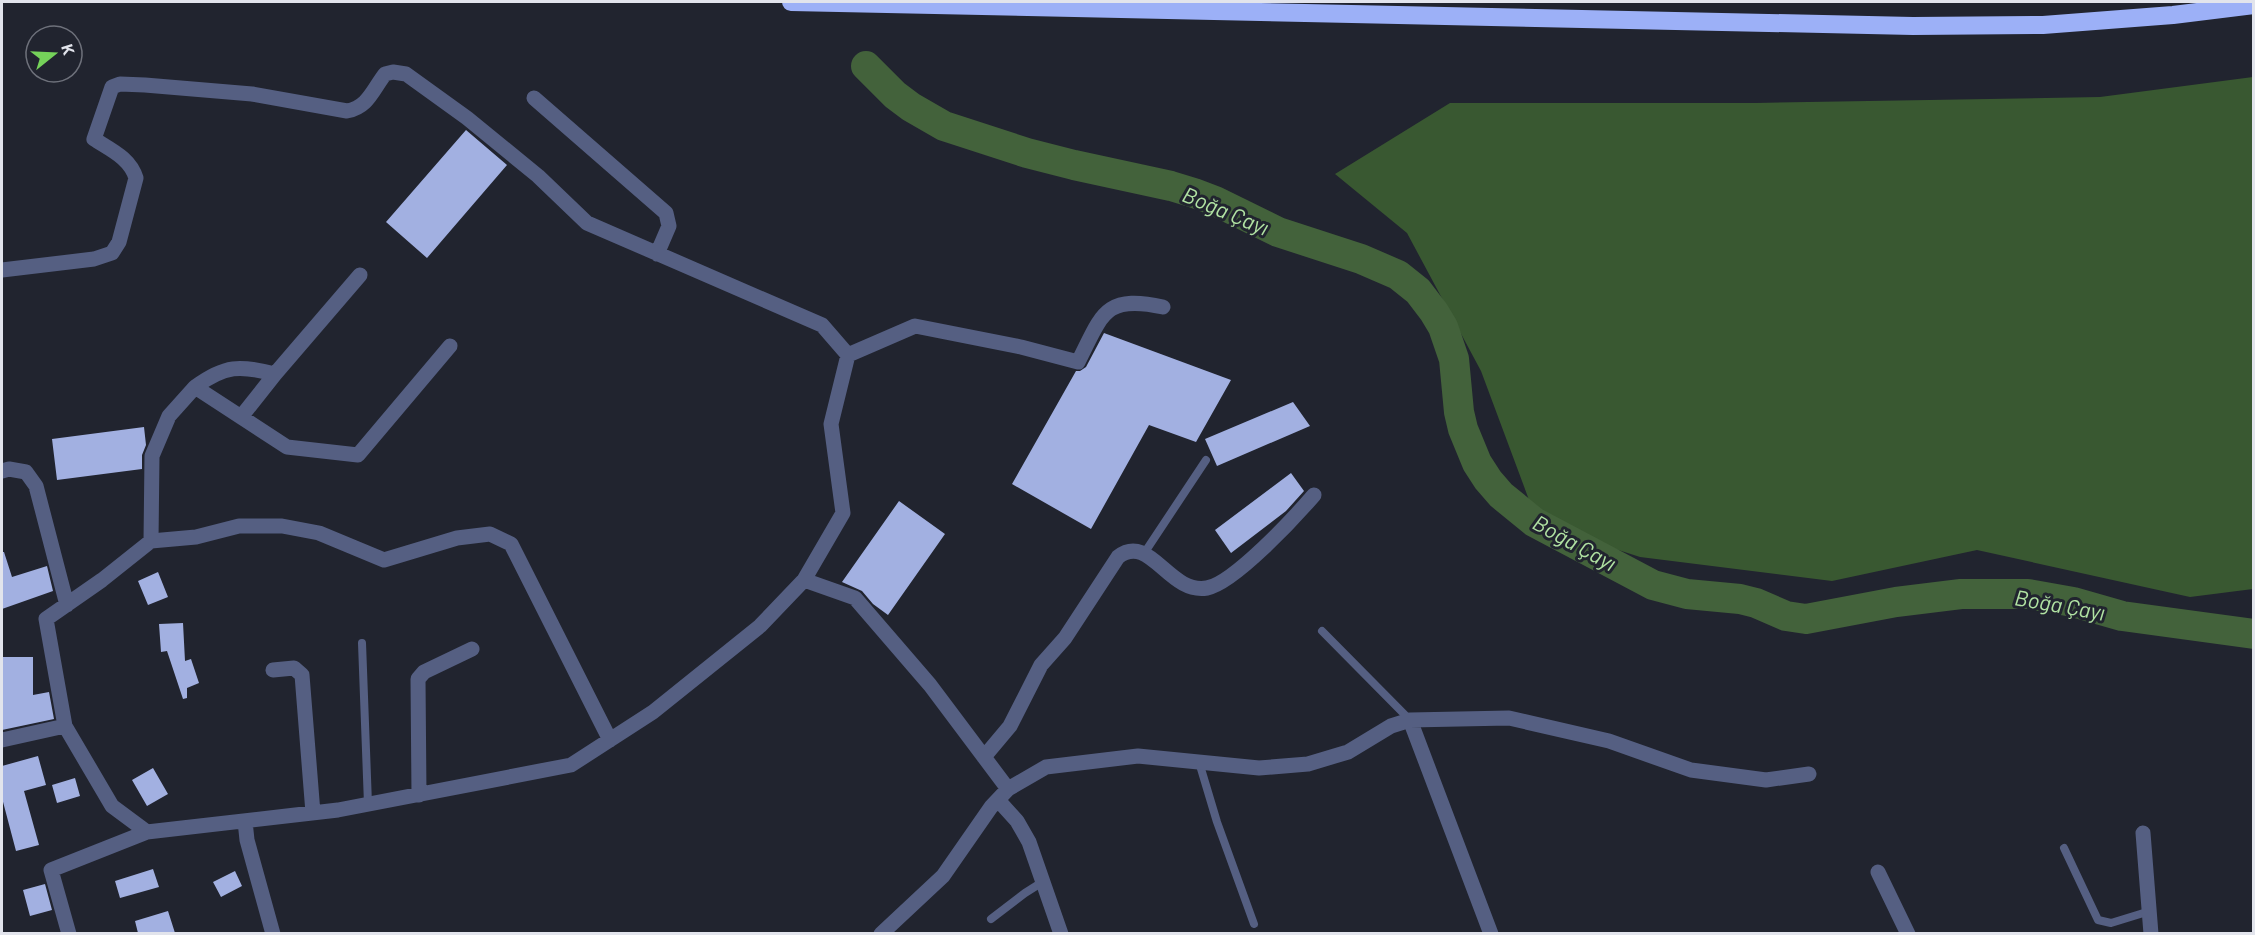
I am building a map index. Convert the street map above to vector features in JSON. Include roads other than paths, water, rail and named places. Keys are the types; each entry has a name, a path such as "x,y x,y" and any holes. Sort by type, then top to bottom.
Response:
{"highway":[{"path":"791,2 1913,26 2043,24 2173,15 2253,5"}],"street":[{"path":"2,270 94,259 112,253 119,242 136,178 128,162 94,139 112,87 120,84 145,85 252,93 347,111 365,104 385,74 393,72 406,74 467,118 538,177 587,223 822,325 848,355"},
{"path":"534,98 666,213 669,226 657,254"},
{"path":"241,417 360,275"},
{"path":"848,355 915,326 1022,347 1078,362 1104,313 1124,303 1140,302 1163,307"},
{"path":"195,387 287,447 358,455 450,346"},
{"path":"69,933 51,870 147,832 314,813 572,765 653,712 760,626 804,580 843,513 831,424 848,355"},
{"path":"151,541 152,456 169,416 195,387 213,374 249,367 275,374"},
{"path":"2,471 9,469 26,472 36,486 67,605"},
{"path":"984,757 1010,726 1041,665 1065,639 1118,556 1130,551 1145,552 1181,583 1197,588 1210,587 1236,571 1290,523 1314,495"},
{"path":"147,832 112,806 65,726 46,619 102,580 151,541 196,537 239,526 282,526 319,533 384,560 457,538 490,534 511,544 610,740"},
{"path":"804,580 855,598 930,685 984,757 1029,842 1062,933"},
{"path":"419,795 418,679 424,672 472,649"},
{"path":"273,670 294,668 302,675 314,813"},
{"path":"881,933 944,876 1003,794 1046,767 1138,756 1259,768 1308,765 1348,752 1390,726 1410,720 1509,718 1609,741 1691,770 1766,780 1809,774"},
{"path":"1410,720 1491,933"},
{"path":"2,740 65,726"},
{"path":"245,821 247,840 273,933"},
{"path":"2143,832 2151,933"},
{"path":"1878,872 1908,933"}],"lane":[{"path":"1145,552 1206,460"},
{"path":"1322,631 1410,720"},
{"path":"362,644 368,804"},
{"path":"1199,762 1217,822 1254,924"},
{"path":"2064,848 2098,920 2110,923 2150,911"},
{"path":"991,919 1025,892 1044,881"}],"waterway":[{"name":"Boğa Çayı","path":"866,66 895,95 944,126 1027,153 1194,193 1278,232 1361,259 1398,275 1418,291 1443,327 1454,359 1463,429 1477,463 1488,480 1501,495 1534,522 1653,585 1687,594 1740,599 1786,616 1806,619 1896,602 1961,594 2028,594 2073,602 2122,616 2254,634"}]}
